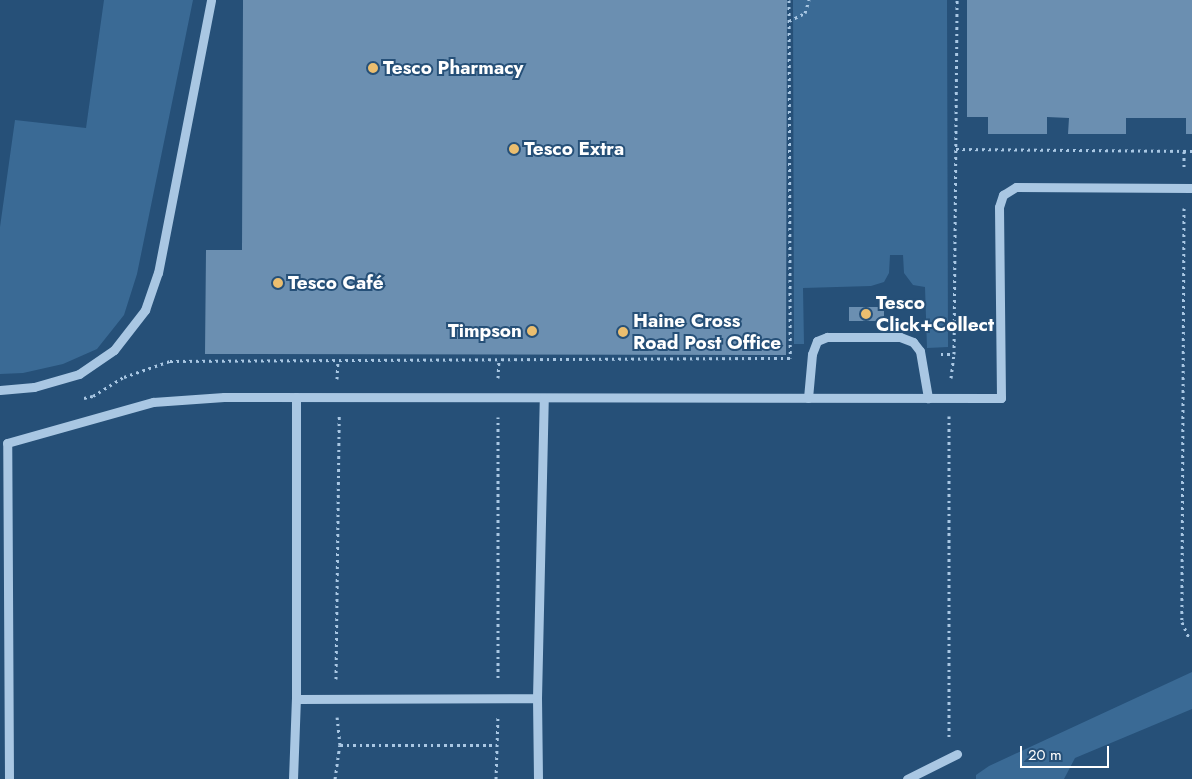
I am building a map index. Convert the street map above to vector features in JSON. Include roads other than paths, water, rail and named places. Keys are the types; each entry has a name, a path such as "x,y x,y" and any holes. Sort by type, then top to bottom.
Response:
{"lane":[{"path":"0,390 34,387 80,374 114,350 145,310 158,273 211,0"},
{"path":"9,779 8,444 153,402 224,397 1001,398 998,207 1004,195 1016,187 1188,188"},
{"path":"808,398 812,354 817,341 827,337 900,337 914,342 922,355 928,398"},
{"path":"293,779 296,699 296,397"},
{"path":"538,779 537,698 544,398"},
{"path":"296,699 537,698"},
{"path":"907,779 957,754"}],"place":[{"name":"Tesco Pharmacy","path":"373,68"},
{"name":"Tesco Extra","path":"514,149"},
{"name":"Tesco Café","path":"278,283"},
{"name":"Tesco Click+Collect","path":"866,314"},
{"name":"Timpson","path":"532,331"},
{"name":"Haine Cross Road Post Office","path":"623,332"}]}
